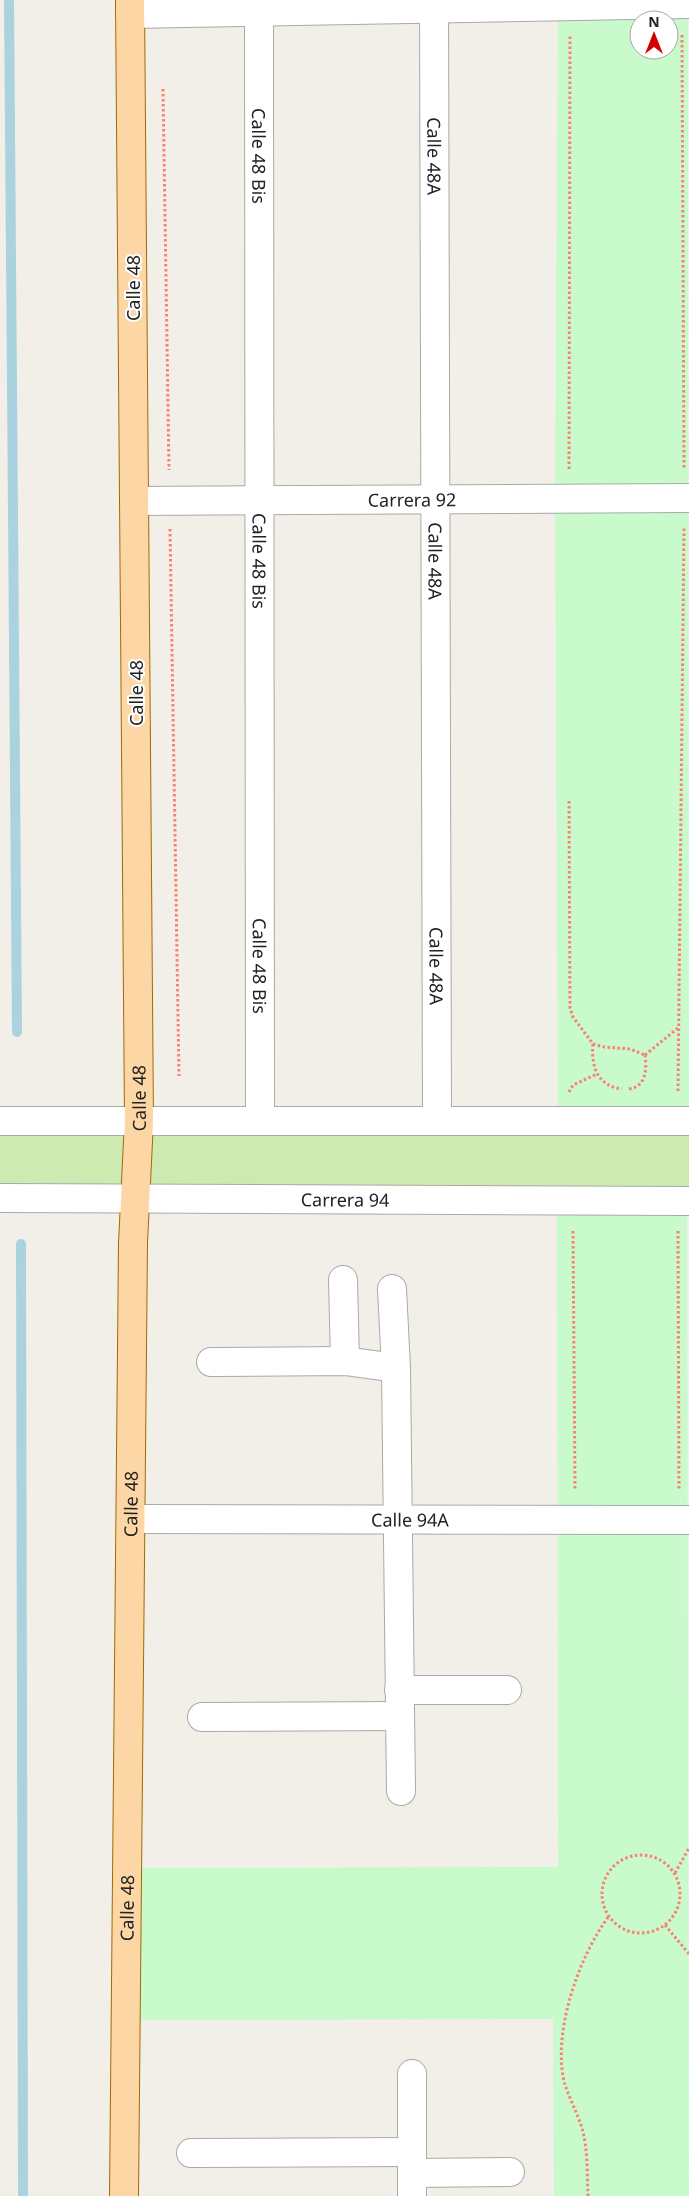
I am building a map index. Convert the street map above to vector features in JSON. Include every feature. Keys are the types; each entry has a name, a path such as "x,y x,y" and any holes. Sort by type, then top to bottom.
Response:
{"main road":[{"name":"Calle 48","path":"124,2196 134,1199 139,1122 130,7"}],"street":[{"name":"Calle 48A","path":"434,4 437,1122"},
{"path":"130,7 685,4"},
{"name":"Calle 48 Bis","path":"259,6 260,1122"},
{"name":"Carrera 92","path":"134,501 686,498"},
{"path":"0,1122 683,1122"},
{"name":"Carrera 94","path":"0,1198 683,1202"},
{"path":"343,1280 345,1362"},
{"path":"392,1289 396,1368 400,1791"},
{"path":"210,1362 345,1362 396,1368"},
{"name":"Calle 94A","path":"131,1519 684,1520"},
{"path":"202,1717 399,1703 507,1690"},
{"path":"412,2074 412,2174"},
{"path":"191,2153 412,2174 510,2172"}],"path":[{"path":"683,1122 678,1028 686,498 685,4"},
{"path":"569,499 570,6"},
{"path":"163,82 179,1076"},
{"path":"569,801 570,1008 573,1017 593,1044 630,1049 645,1055"},
{"path":"645,1055 678,1028"},
{"path":"593,1044 592,1059 597,1074 604,1082 620,1089 633,1088 643,1080 647,1070 645,1055"},
{"path":"572,1201 575,1520"},
{"path":"683,1202 684,1520"},
{"path":"675,1873 689,1848"},
{"path":"635,1855 652,1856 667,1864 675,1873 679,1884 678,1906 673,1917 665,1925 645,1932 635,1932 616,1923 609,1916 602,1895 604,1884 612,1869 624,1858 635,1855"},
{"path":"588,2196 582,2129 565,2084 562,2062 563,2035 578,1971 597,1932 609,1916"},
{"path":"665,1925 689,1954"}],"green space":[{"path":"558,0 688,0 689,1121 558,1121 555,499"},
{"path":"0,1121 689,1121 689,1201 0,1198"},
{"path":"557,1201 687,1201 689,2196 554,2196 553,2019 126,2020 127,1868 558,1867"}],"waterway":[{"path":"9,0 17,1032"},
{"path":"21,1244 23,2196"}]}
